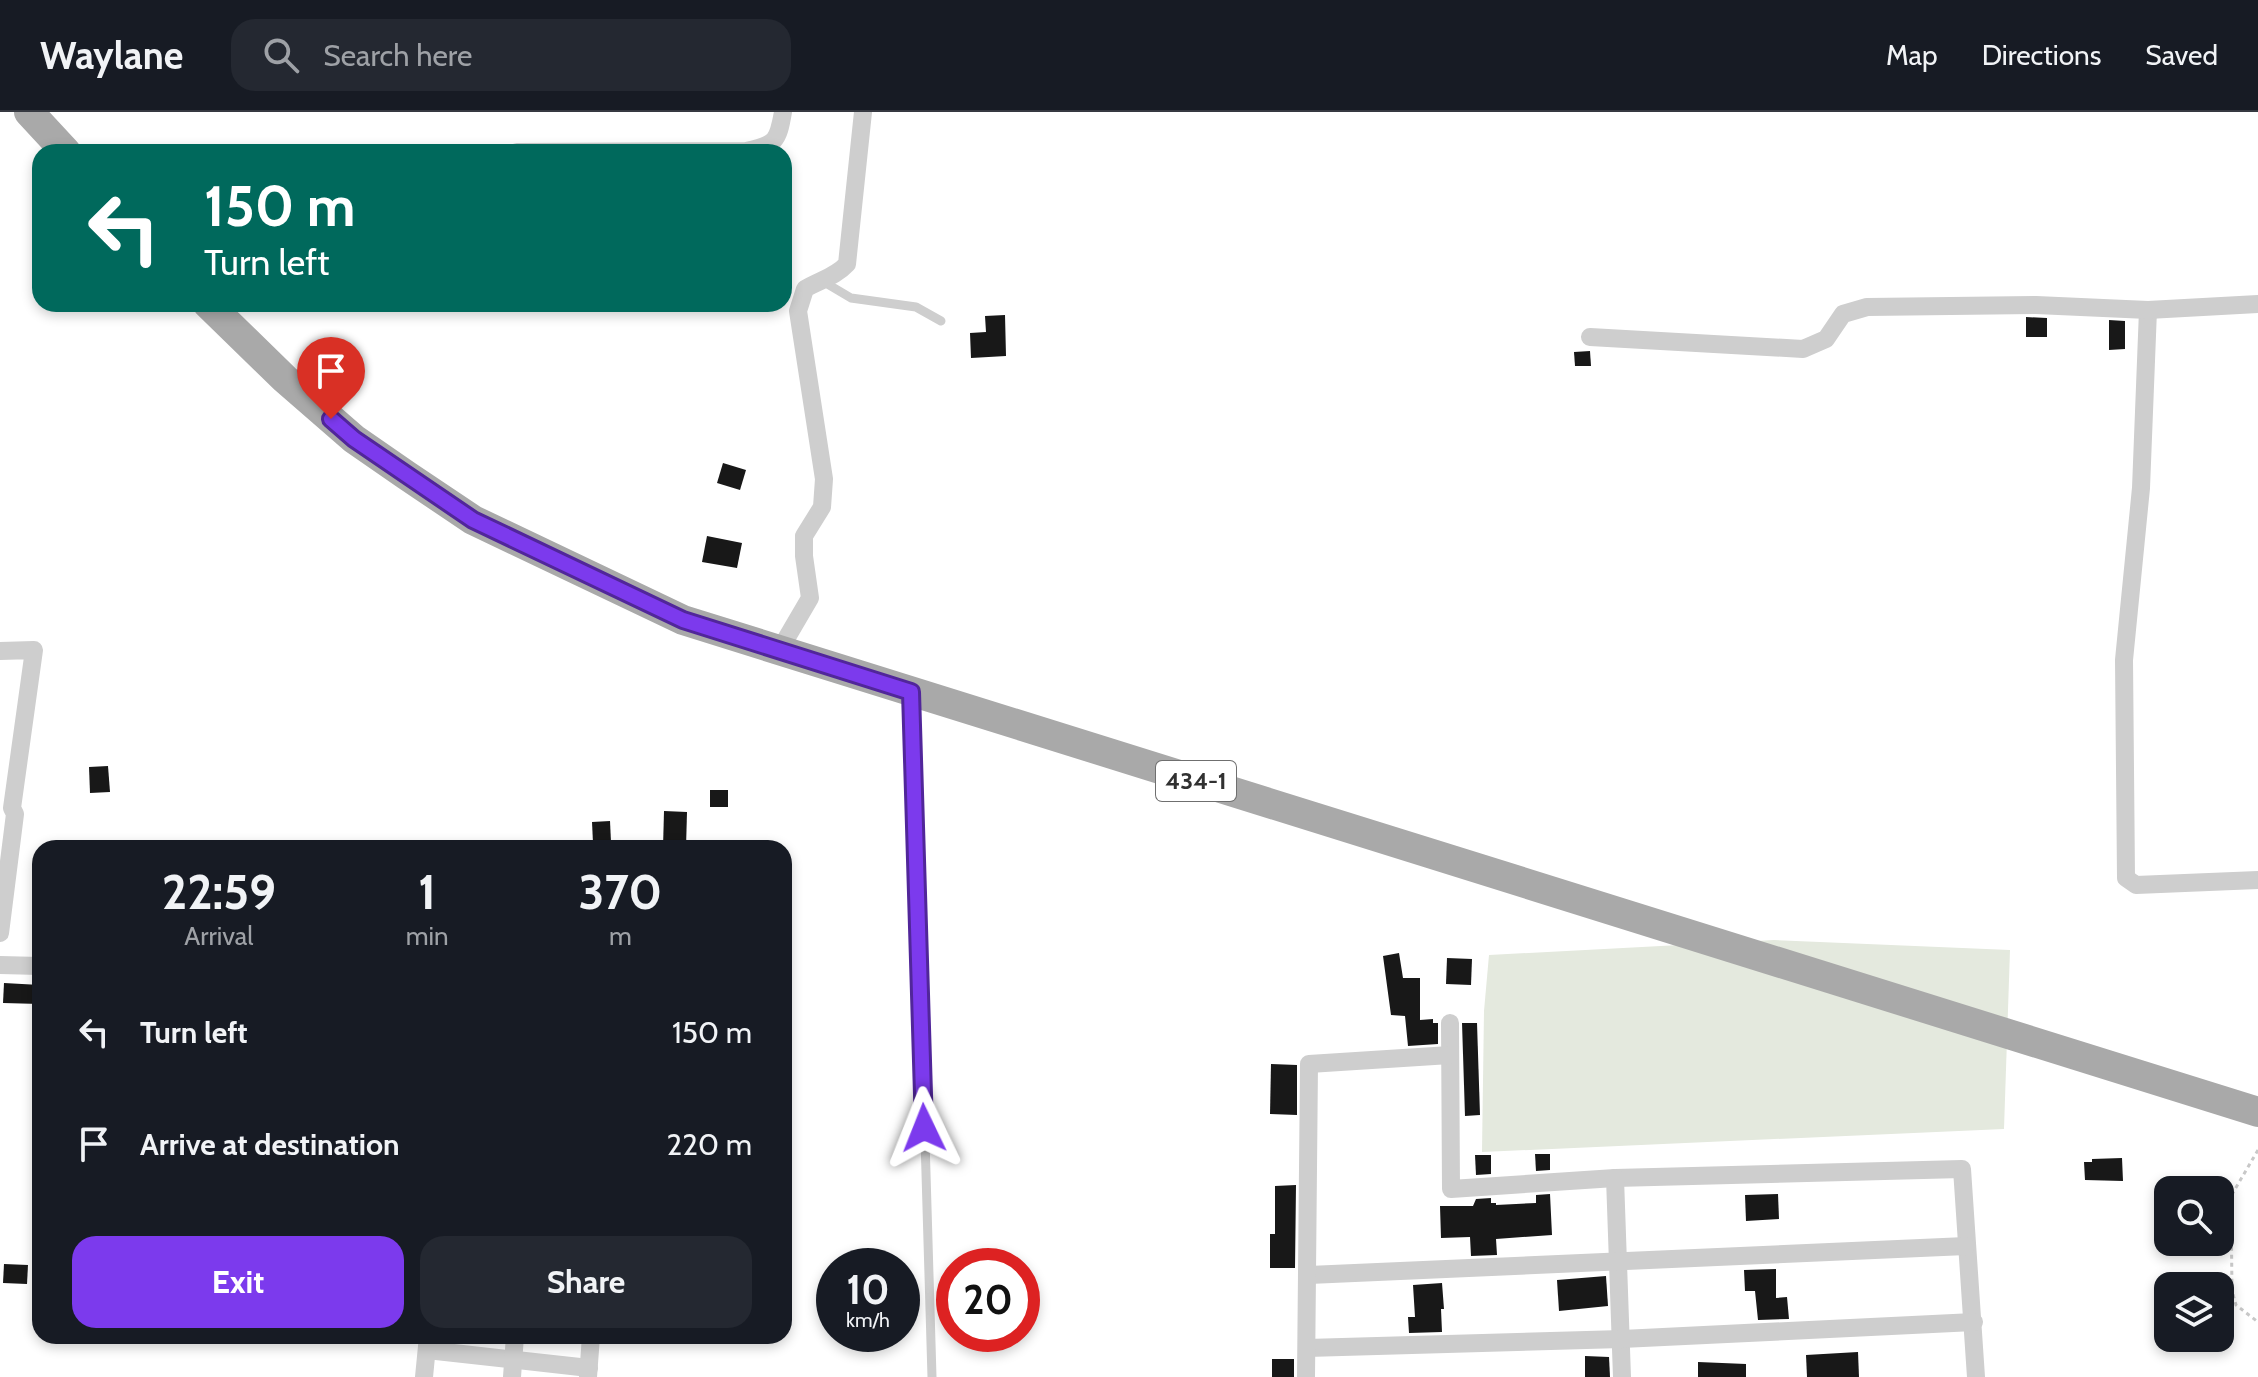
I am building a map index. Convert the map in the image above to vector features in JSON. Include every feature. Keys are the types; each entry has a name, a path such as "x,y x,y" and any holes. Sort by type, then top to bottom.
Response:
{"main road":[{"path":"29,112 59,144"},
{"name":"434-1","path":"216,312 285,379 354,439 473,520 683,620 2258,1112"}],"street":[{"path":"771,144 779,135 783,112"},
{"path":"779,651 810,598 804,536 822,507 824,479 798,311 805,289 838,274 847,264 863,112"},
{"path":"1590,337 1803,349 1826,339 1843,314 1867,307 2036,305 2148,310 2249,307 2258,304"},
{"path":"2148,310 2141,488 2124,660 2126,878 2136,885 2258,880"},
{"path":"0,651 34,650 6,811 15,814 0,933"},
{"path":"0,965 32,966"},
{"path":"1450,1023 1451,1189 1615,1178 1962,1169 1976,1377"},
{"path":"1306,1377 1309,1064 1450,1055"},
{"path":"1615,1178 1622,1377"},
{"path":"1309,1275 1966,1246"},
{"path":"1307,1348 1622,1339 1974,1322"},
{"path":"424,1377 428,1344"},
{"path":"431,1344 512,1370 588,1373 590,1344"},
{"path":"512,1370 514,1344"}],"lane":[{"path":"821,280 851,298 916,307 941,321"},
{"path":"911,692 932,1377"}],"path":[{"path":"2258,1150 2231,1196 2232,1291 2236,1305 2258,1322"}],"shaded area":[{"path":"1774,940 2010,950 2004,1129 1482,1152 1484,1011 1489,955"}],"building":[{"path":"1005,315 1006,356 971,358 970,333 986,332 985,316"},
{"path":"2026,317 2047,318 2047,337 2026,337"},
{"path":"2109,320 2125,321 2125,349 2109,350"},
{"path":"1590,351 1591,366 1575,366 1574,352"},
{"path":"723,463 746,470 740,490 717,483"},
{"path":"707,536 742,543 737,568 702,562"},
{"path":"108,766 110,792 90,793 89,767"},
{"path":"710,790 728,790 728,807 710,807"},
{"path":"664,811 687,812 686,840 663,840"},
{"path":"610,821 611,840 593,840 592,822"},
{"path":"1399,953 1403,978 1420,978 1420,1020 1433,1019 1433,1023 1438,1023 1438,1044 1408,1046 1405,1016 1391,1015 1383,956"},
{"path":"1447,958 1472,959 1471,985 1446,984"},
{"path":"4,983 32,985 32,1004 3,1003"},
{"path":"1462,1023 1477,1023 1480,1115 1465,1116"},
{"path":"1271,1064 1297,1065 1297,1115 1270,1114"},
{"path":"1535,1154 1550,1154 1550,1170 1536,1171"},
{"path":"1475,1155 1491,1155 1491,1174 1476,1175"},
{"path":"2122,1158 2123,1181 2085,1180 2084,1162"},
{"path":"1296,1185 1295,1268 1270,1268 1270,1234 1275,1234 1275,1186"},
{"path":"1550,1194 1552,1235 1496,1239 1497,1255 1471,1256 1470,1237 1441,1238 1440,1206 1473,1206 1476,1199 1491,1198 1491,1203 1496,1205 1536,1203 1536,1195"},
{"path":"1778,1194 1779,1219 1746,1221 1745,1195"},
{"path":"4,1264 28,1265 27,1284 3,1283"},
{"path":"1776,1269 1776,1298 1787,1297 1789,1319 1758,1320 1755,1291 1745,1291 1744,1270"},
{"path":"1606,1276 1608,1306 1559,1311 1557,1280"},
{"path":"1442,1283 1442,1332 1409,1333 1408,1317 1415,1317 1413,1285"},
{"path":"1858,1352 1859,1377 1807,1377 1806,1355"},
{"path":"1585,1356 1609,1357 1610,1377 1585,1377"},
{"path":"1272,1359 1294,1359 1294,1377 1272,1377"},
{"path":"1698,1362 1746,1364 1746,1377 1698,1377"}],"route":[{"path":"331,419 354,439 473,520 683,620 911,692 924,1128"}]}
